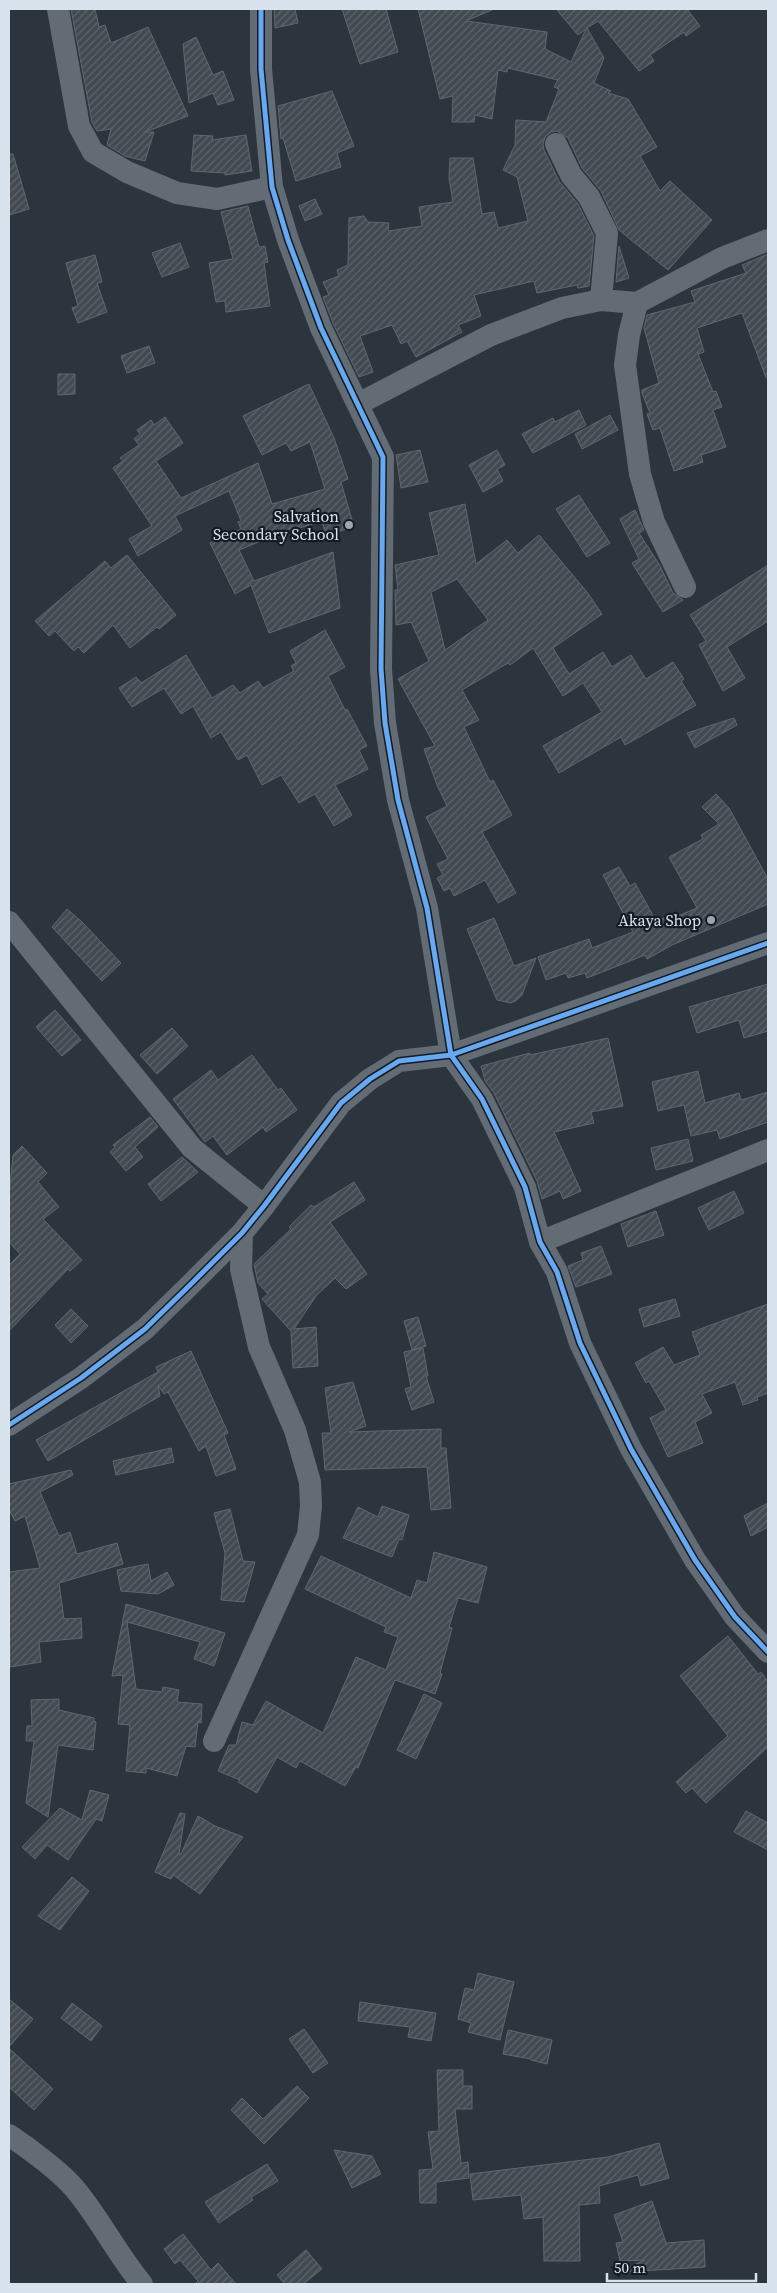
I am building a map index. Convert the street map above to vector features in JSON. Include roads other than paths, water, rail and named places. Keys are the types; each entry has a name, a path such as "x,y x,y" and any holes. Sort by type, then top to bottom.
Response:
{"street":[{"path":"58,9 79,126 93,152 127,172 177,193 217,199 272,187"},
{"path":"261,9 261,69 272,187 288,240 321,328 383,457 381,669 385,723 398,800 427,908 451,1055 482,1099 526,1187 540,1242 557,1272 580,1343 631,1448 695,1560 735,1617 768,1652"},
{"path":"556,144 571,175 589,197 607,233 601,300"},
{"path":"358,404 491,335 562,308 601,300 638,303 722,258 768,240"},
{"path":"638,303 629,335 624,365 640,474 654,522 686,587"},
{"path":"9,922 192,1148 264,1206"},
{"path":"9,1425 82,1378 145,1329 242,1233 341,1103 370,1079 399,1061 451,1055 768,943"},
{"path":"540,1242 768,1150"},
{"path":"214,1741 308,1534 312,1506 310,1482 295,1430 259,1347 241,1269 242,1233"},
{"path":"9,2135 23,2144 74,2187 103,2227 128,2268 142,2284"}],"place":[{"name":"Salvation Secondary School","path":"349,525"},
{"name":"Akaya Shop","path":"711,920"}]}
